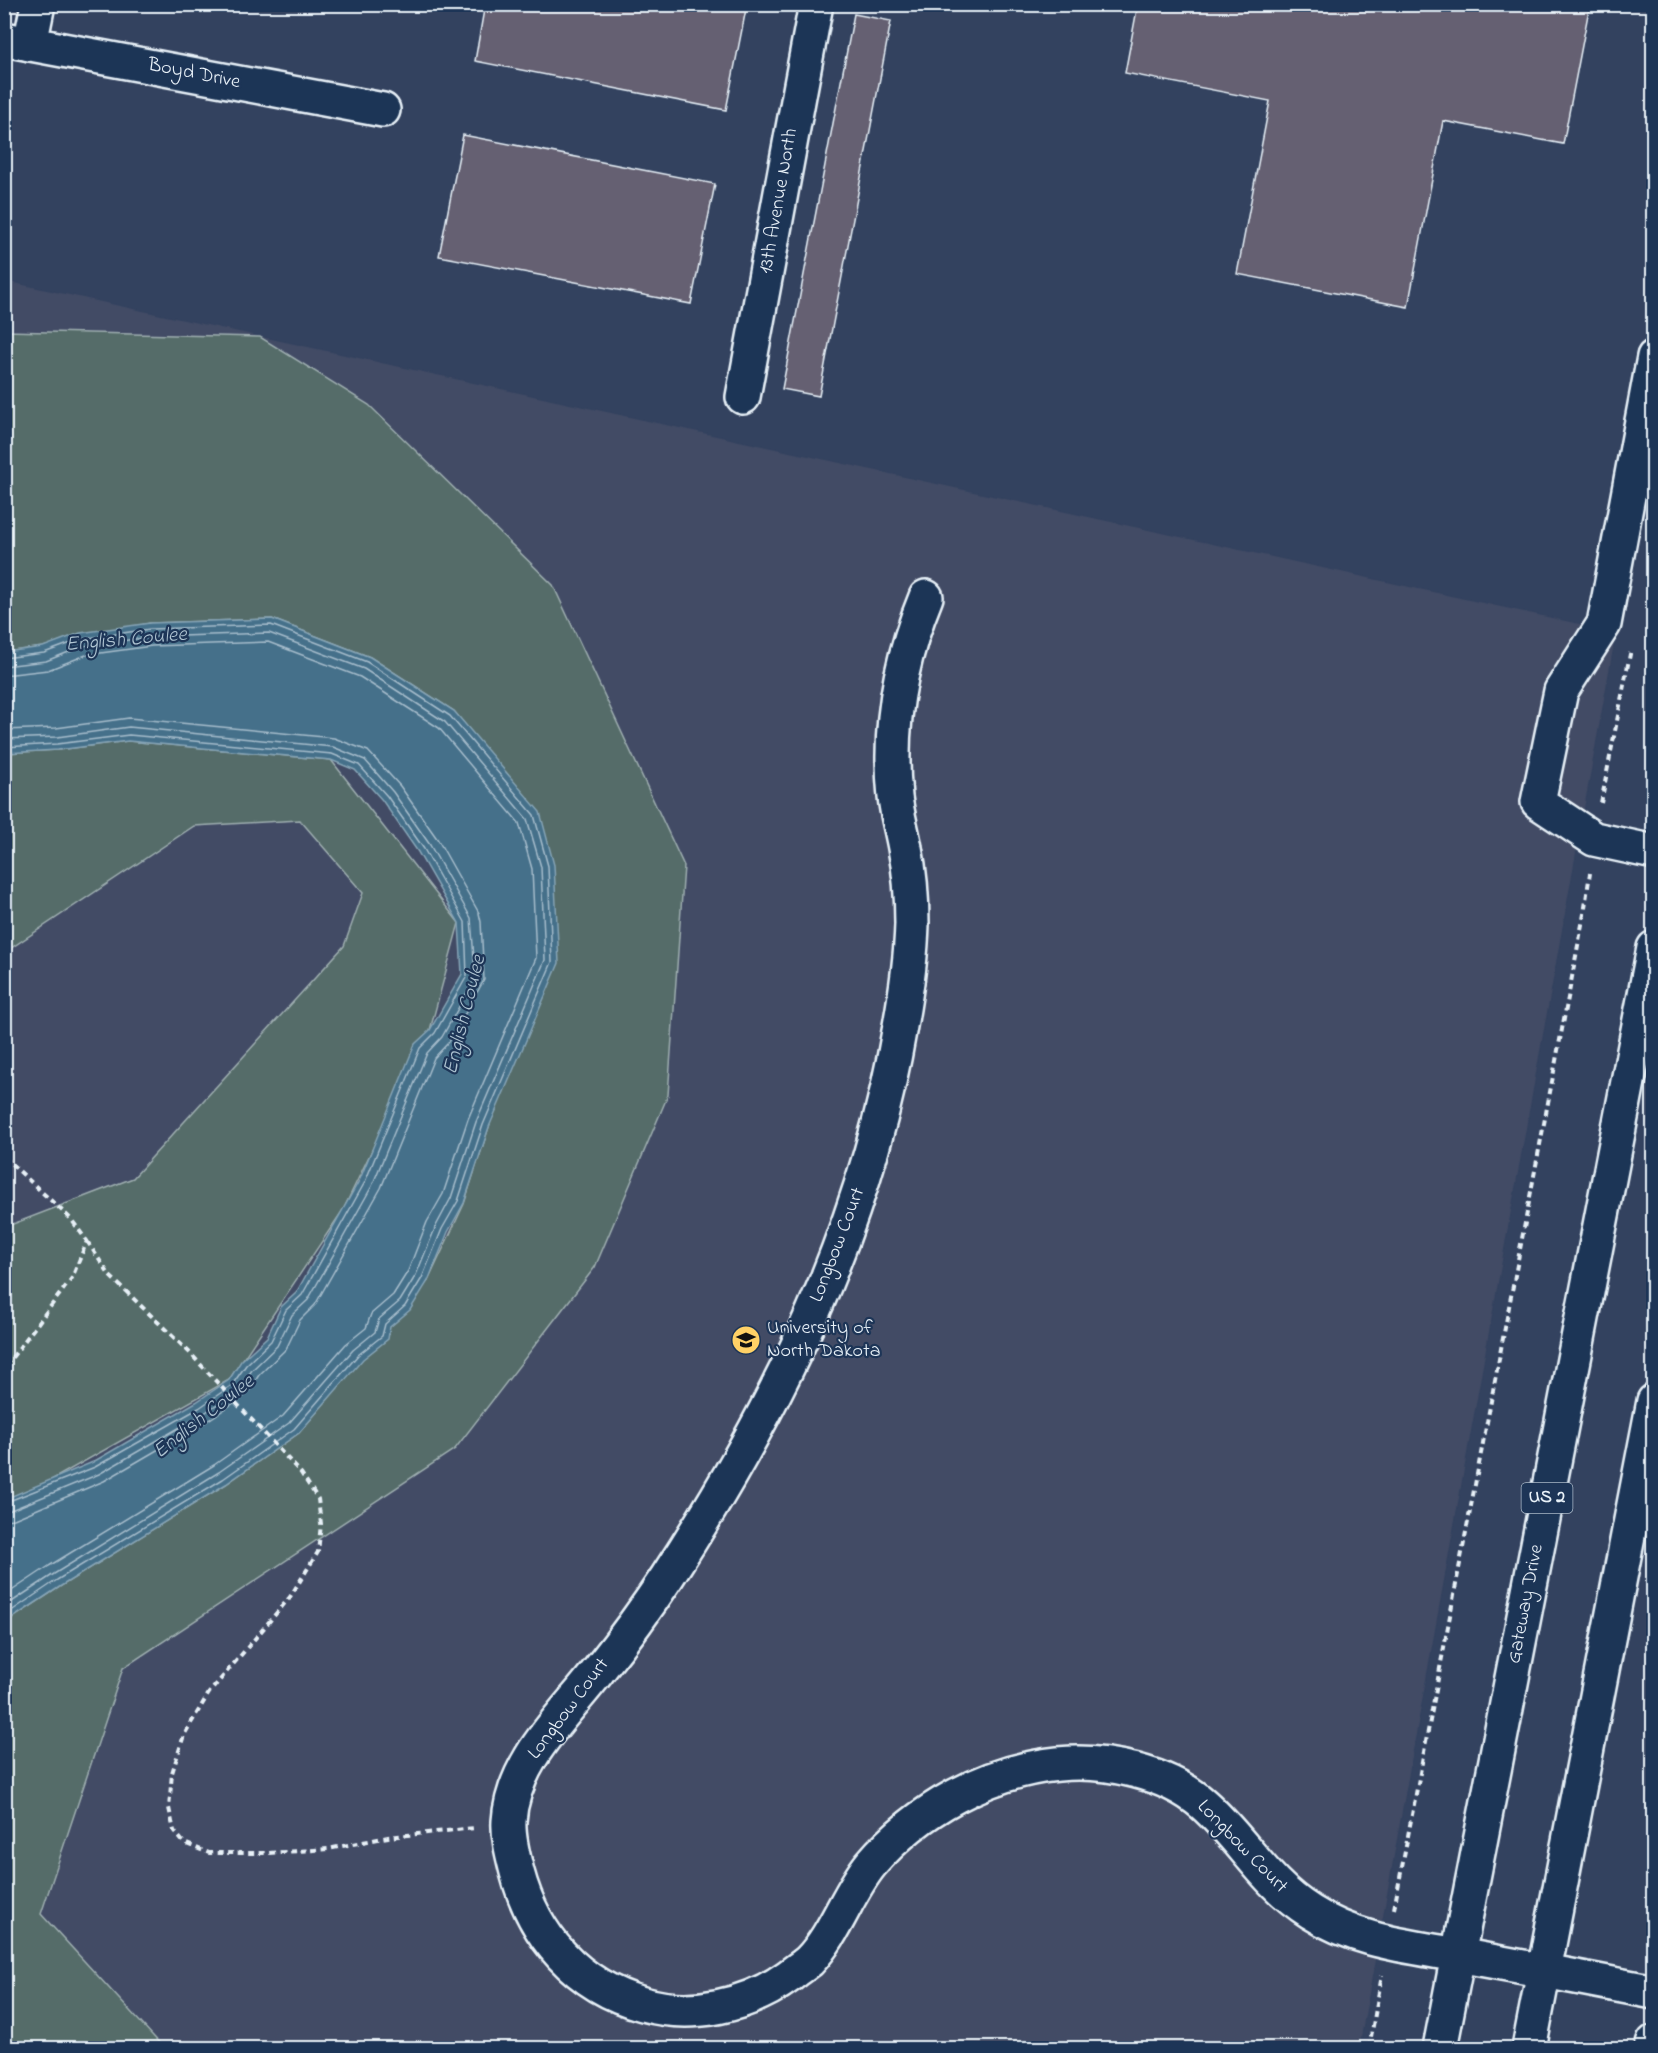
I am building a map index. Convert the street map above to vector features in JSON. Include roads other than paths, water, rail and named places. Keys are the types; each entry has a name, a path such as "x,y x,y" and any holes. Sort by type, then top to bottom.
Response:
{"main road":[{"path":"17,41 38,4"},
{"name":"13th Avenue North","path":"743,397 816,4"},
{"name":"Boyd Drive","path":"17,41 383,110"},
{"path":"1653,357 1604,624 1561,691 1538,802 1594,839 1653,852"},
{"name":"Longbow Court","path":"926,597 908,645 900,680 893,738 895,800 907,857 912,926 906,987 883,1109 859,1195 825,1284 777,1392 724,1487 663,1584 599,1670 541,1742 522,1771 513,1798 508,1825 513,1857 525,1903 548,1939 577,1971 608,1991 646,2006 686,2010 732,2005 772,1989 809,1961 840,1917 867,1868 906,1828 958,1794 1014,1770 1067,1763 1120,1767 1169,1782 1200,1801 1273,1884 1306,1909 1349,1932 1387,1943 1653,1992"},
{"name":"Gateway Drive","path":"1440,2049 1653,948"},
{"path":"1529,2049 1653,1401"},
{"path":"1652,2049 1653,2042"}],"water":[{"name":"English Coulee","path":"272,619 370,657 454,711 540,812 554,865 559,963 489,1127 464,1203 448,1232 428,1281 410,1310 390,1327 388,1339 363,1359 299,1433 226,1484 5,1623 5,1499 93,1462 196,1402 229,1380 241,1361 267,1337 281,1307 296,1293 360,1179 415,1044 430,1030 462,974 459,923 418,852 382,800 355,770 331,760 128,741 58,750 5,753 5,652 43,647 80,633 150,623"}],"place":[{"name":"University of North Dakota","path":"746,1340"}]}
